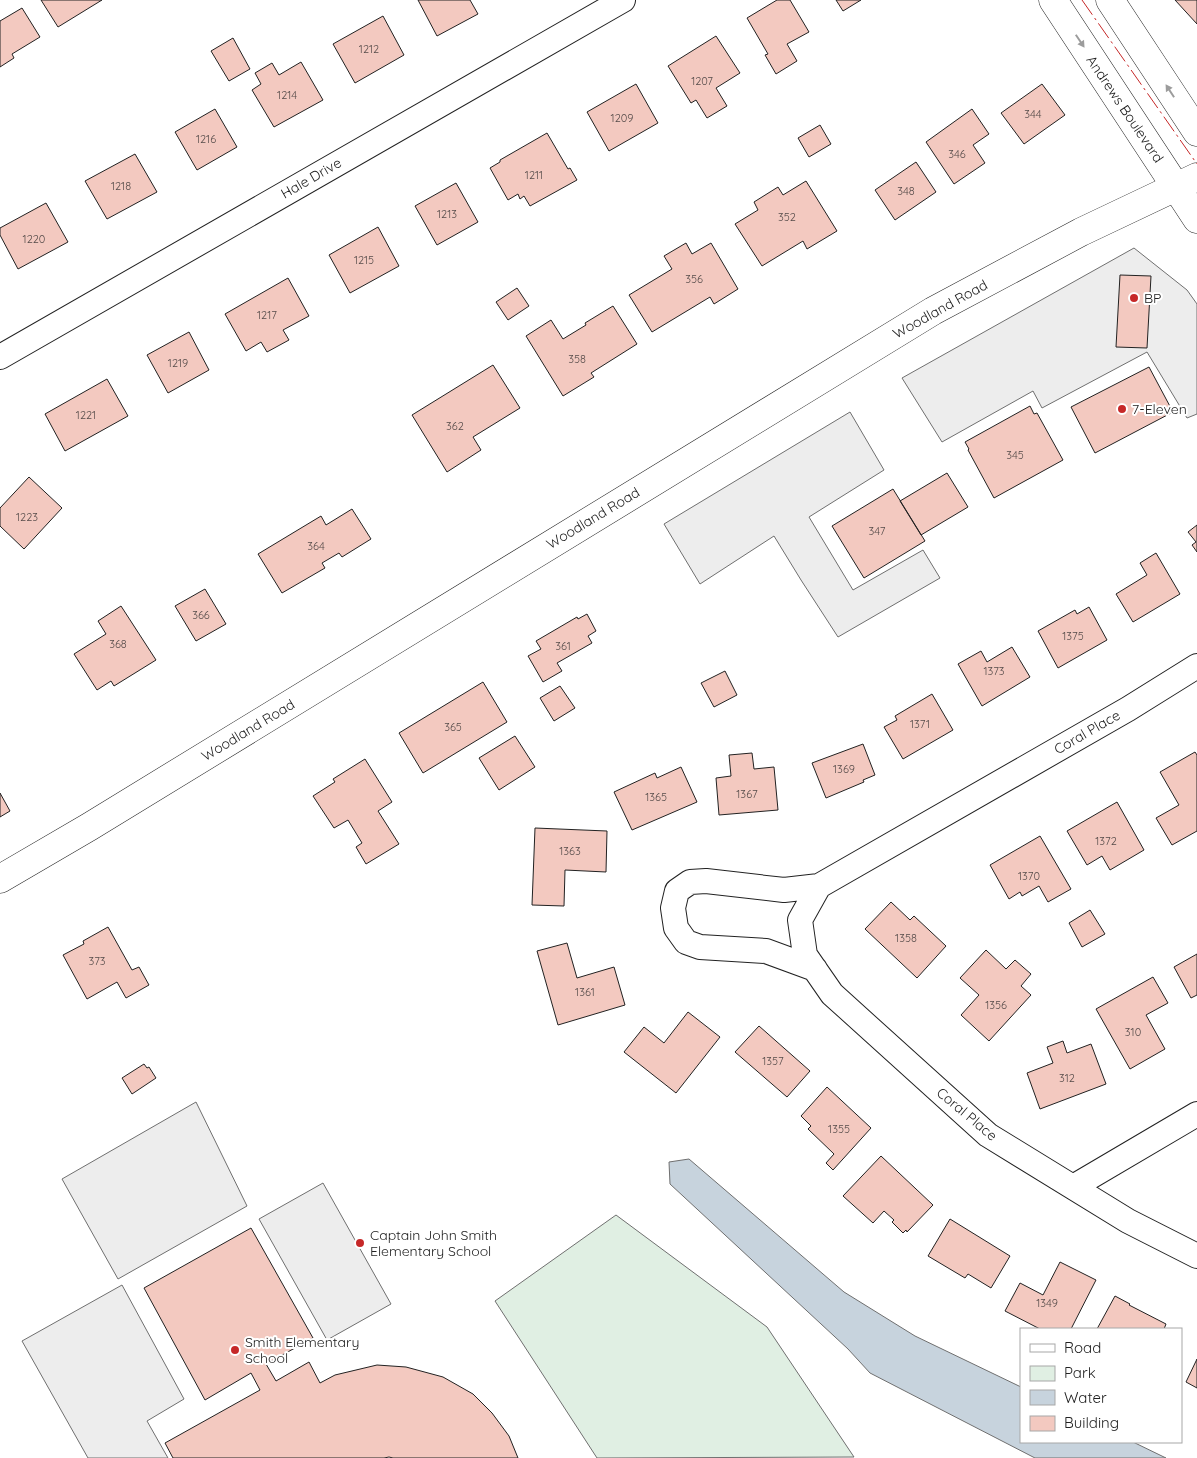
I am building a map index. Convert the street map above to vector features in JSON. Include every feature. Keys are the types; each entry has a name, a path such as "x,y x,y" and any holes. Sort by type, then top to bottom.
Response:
{"main road":[{"name":"Andrews Boulevard","path":"1053,0 1187,182 1197,219"},
{"path":"1110,0 1197,132"},
{"name":"Woodland Road","path":"0,879 98,822 933,311 1081,232 1187,182"}],"street":[{"name":"Hale Drive","path":"0,357 623,0"},
{"name":"Coral Place","path":"815,969 766,951 700,947 686,942 676,928 673,908 677,891 690,882 706,881 784,890 819,886 1128,709 1197,666"},
{"name":"Coral Place","path":"819,886 800,920 805,955 832,994 988,1135 1128,1221 1197,1256"},
{"path":"1073,1187 1197,1114"}],"green space":[{"path":"616,1215 767,1327 854,1457 597,1458 495,1301"}],"shaded area":[{"path":"1134,248 1187,290 1197,304 1197,414 1187,418 1147,352 1042,408 1033,391 942,442 902,378"},
{"path":"850,412 884,470 809,517 853,590 923,550 940,578 838,637 774,536 700,584 664,524"},
{"path":"196,1102 247,1206 118,1279 62,1179"},
{"path":"323,1183 391,1304 327,1340 259,1219"},
{"path":"122,1285 184,1399 147,1421 168,1458 88,1458 22,1341"}],"water":[{"path":"689,1159 844,1292 915,1336 1020,1387 1020,1443 1135,1443 1166,1458 1035,1458 870,1373 848,1349 670,1184 669,1162"}],"building":[{"path":"41,0 102,0 58,27"},
{"path":"418,0 470,0 478,14 437,36"},
{"path":"777,0 790,0 809,32 787,44 797,61 776,74 765,55 768,54 747,18"},
{"path":"836,0 861,0 843,11"},
{"path":"1175,0 1197,0 1197,24"},
{"path":"22,8 40,37 12,54 14,58 0,67 0,21"},
{"path":"383,16 404,55 355,83 333,44"},
{"path":"716,36 740,73 716,88 727,106 707,118 696,100 691,103 668,66"},
{"path":"233,38 250,69 229,81 211,51"},
{"path":"301,62 323,100 274,127 252,90 261,84 255,73 272,63 279,75"},
{"path":"636,84 658,123 609,151 587,112"},
{"path":"1042,84 1065,115 1024,144 1001,113"},
{"path":"215,109 237,147 197,170 175,132"},
{"path":"972,109 989,134 973,145 985,163 954,184 926,142"},
{"path":"820,125 831,144 809,157 798,138"},
{"path":"547,133 568,169 570,168 577,180 530,206 524,196 520,199 518,194 508,200 490,168 500,162 500,160"},
{"path":"135,154 157,192 107,219 85,181"},
{"path":"916,162 936,192 895,220 875,190"},
{"path":"806,181 837,231 807,249 803,241 762,266 735,224 758,210 754,202 778,187 783,195"},
{"path":"456,183 478,222 437,245 415,206"},
{"path":"46,203 68,242 18,269 0,235 0,228"},
{"path":"378,227 399,266 350,293 329,255"},
{"path":"686,243 692,254 711,243 738,289 714,304 710,297 652,332 629,295 672,269 664,256"},
{"name":"BP","path":"1120,275 1151,276 1147,348 1116,347"},
{"path":"288,278 309,316 283,330 289,340 267,352 261,342 246,351 225,314"},
{"path":"517,288 529,306 508,320 496,302"},
{"path":"613,306 637,344 591,373 594,377 563,396 526,336 551,320 563,339"},
{"path":"189,332 209,370 168,393 147,355"},
{"path":"493,365 520,408 473,437 481,450 447,472 412,415"},
{"name":"7-Eleven","path":"1149,367 1173,412 1095,453 1071,407"},
{"path":"107,379 128,416 65,451 45,414"},
{"path":"1030,406 1034,414 1037,413 1063,460 994,498 965,442"},
{"path":"947,473 968,507 921,535 900,501"},
{"path":"29,477 62,508 24,549 0,526 0,508"},
{"path":"893,489 925,541 864,578 832,526"},
{"path":"352,509 371,539 342,557 339,553 322,563 325,568 282,593 258,554 321,516 326,525"},
{"path":"1197,525 1197,552 1192,545 1196,542 1188,532"},
{"path":"1156,553 1180,594 1133,622 1116,594 1147,575 1140,563"},
{"path":"205,589 226,624 196,641 175,606"},
{"path":"121,606 156,660 114,686 111,681 97,690 74,654 106,634 98,621"},
{"path":"1089,607 1107,640 1058,668 1038,631 1075,610 1077,614"},
{"path":"587,614 596,631 588,636 592,643 557,663 562,671 543,682 528,656 541,649 536,641 577,617 578,619"},
{"path":"1012,647 1030,677 982,706 958,664 981,651 987,662"},
{"path":"725,671 737,695 714,707 701,683"},
{"path":"483,682 507,722 423,773 399,733"},
{"path":"560,686 575,708 554,721 540,698"},
{"path":"932,694 953,730 903,759 884,727 897,720 895,716"},
{"path":"515,736 535,767 499,790 479,758"},
{"path":"863,744 875,775 863,780 864,782 826,798 812,763"},
{"path":"1195,752 1197,755 1197,831 1172,845 1156,818 1179,805 1160,772"},
{"path":"752,753 754,769 774,767 778,810 719,815 716,778 731,776 729,755"},
{"path":"365,759 392,802 378,811 399,844 366,864 356,847 362,843 348,820 334,828 313,796 335,782 333,779"},
{"path":"681,767 697,802 632,830 614,792 655,773 657,778"},
{"path":"0,793 10,811 0,817"},
{"path":"1117,802 1144,850 1110,870 1102,856 1087,865 1067,831"},
{"path":"535,828 607,831 606,872 565,870 564,906 532,905"},
{"path":"1040,836 1071,889 1048,902 1039,886 1022,896 1020,892 1009,899 990,865"},
{"path":"891,902 910,920 914,916 946,946 917,978 865,929"},
{"path":"1090,910 1105,934 1082,947 1069,923"},
{"path":"108,927 132,970 139,967 149,985 126,998 117,982 87,999 63,955 84,944 83,941"},
{"path":"567,943 577,978 614,967 625,1005 558,1025 537,951"},
{"path":"986,950 1006,969 1015,960 1031,974 1021,986 1031,995 989,1041 961,1015 979,995 960,978"},
{"path":"1197,954 1197,995 1191,998 1174,967"},
{"path":"1153,977 1168,1003 1146,1015 1165,1049 1130,1069 1096,1009"},
{"path":"688,1012 720,1037 676,1093 624,1052 644,1027 664,1043"},
{"path":"759,1026 810,1071 787,1097 735,1052"},
{"path":"1063,1041 1067,1053 1091,1044 1106,1084 1040,1109 1027,1073 1053,1063 1047,1047"},
{"path":"144,1064 147,1068 149,1067 156,1078 132,1094 122,1078"},
{"path":"827,1087 871,1128 833,1170 826,1163 834,1154 808,1129 811,1126 801,1116"},
{"path":"881,1156 933,1205 907,1232 906,1230 903,1233 892,1222 894,1220 884,1211 873,1223 843,1196"},
{"path":"950,1219 1010,1256 991,1288 968,1274 965,1278 928,1256"},
{"name":"Smith Elementary School","path":"251,1228 313,1338 266,1364 276,1381 309,1362 320,1383 335,1375 377,1365 406,1367 443,1377 473,1394 492,1413 509,1436 518,1458 173,1458 165,1443 260,1390 251,1373 205,1400 144,1288"},
{"path":"1060,1262 1096,1280 1072,1328 1038,1328 1005,1311 1020,1283 1043,1295"},
{"path":"1115,1296 1166,1324 1164,1328 1098,1328"},
{"path":"1197,1359 1197,1388 1186,1382"}],"power":[{"path":"1082,0 1197,164"}],"place":[{"name":"BP","path":"1134,298"},
{"name":"7-Eleven","path":"1122,409"},
{"name":"Captain John Smith Elementary School","path":"360,1243"},
{"name":"Smith Elementary School","path":"235,1350"}]}
